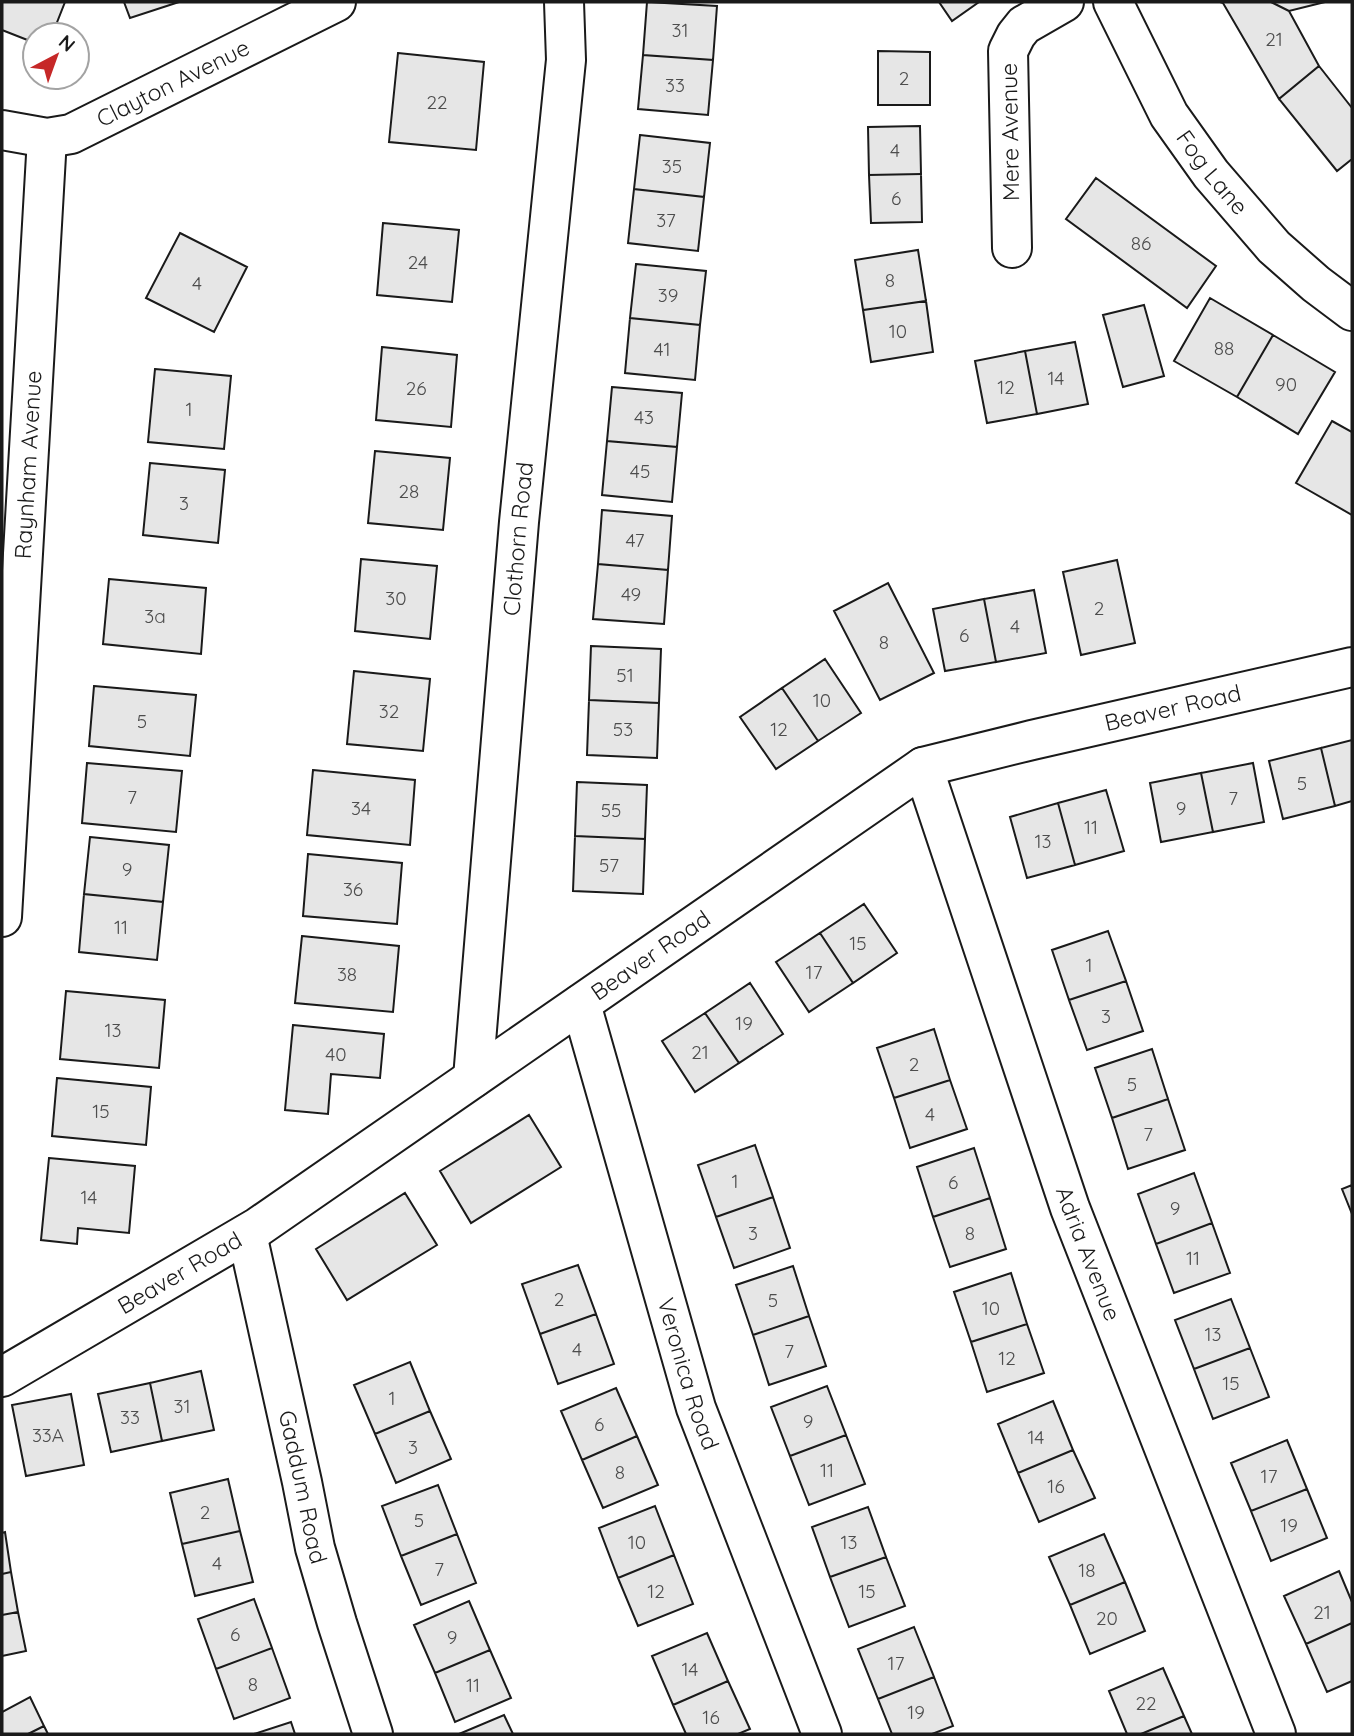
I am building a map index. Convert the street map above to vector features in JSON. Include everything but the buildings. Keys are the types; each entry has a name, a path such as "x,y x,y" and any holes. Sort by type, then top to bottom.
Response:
{"street":[{"name":"Clayton Avenue","path":"2,130 47,138 71,134 336,2"},
{"name":"Clothorn Road","path":"473,1078 519,522 565,60 564,2"},
{"name":"Mere Avenue","path":"1012,248 1008,51 1024,26 1064,2"},
{"name":"Fog Lane","path":"1112,2 1169,115 1211,174 1274,247 1352,311"},
{"name":"Raynham Avenue","path":"2,917 47,138"},
{"name":"Beaver Road","path":"2,1377 247,1234 923,767 1352,667"},
{"name":"Adria Avenue","path":"923,767 1070,1208 1276,1734"},
{"name":"Veronica Road","path":"581,1004 696,1408 822,1734"},
{"name":"Gaddum Road","path":"247,1234 315,1548 373,1734"}]}
